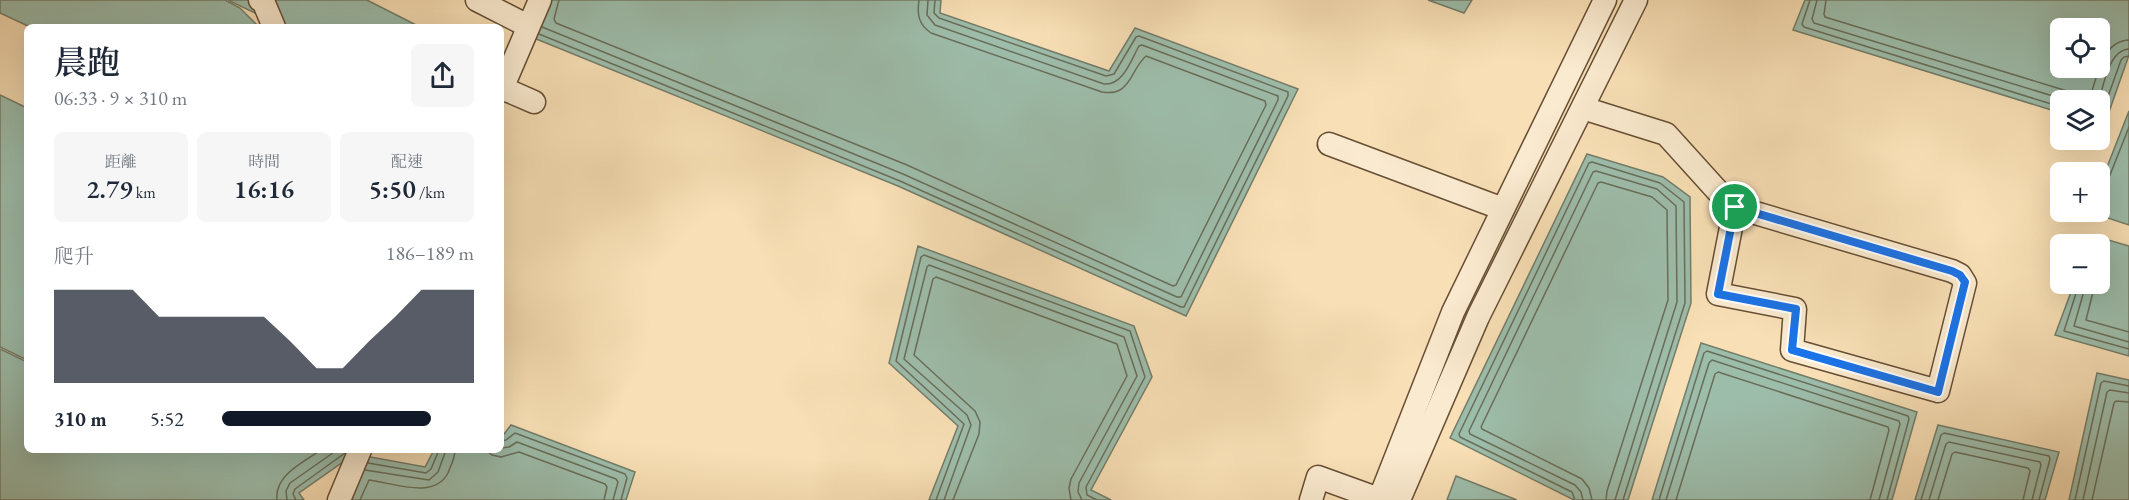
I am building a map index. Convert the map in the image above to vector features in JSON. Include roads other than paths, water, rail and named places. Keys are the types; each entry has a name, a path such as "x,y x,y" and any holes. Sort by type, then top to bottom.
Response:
{"street":[{"path":"260,0 263,1 273,24"},
{"path":"477,0 528,26"},
{"path":"504,85 540,0"},
{"path":"1311,500 1318,477 1379,500 1453,312 1605,0"},
{"path":"1399,500 1478,317 1636,0"},
{"path":"504,91 534,102"},
{"path":"1583,108 1666,134 1723,197 1735,207 1960,275 1965,282 1938,392 1792,350 1796,309 1718,294 1735,207"},
{"path":"1329,144 1503,208"},
{"path":"339,500 359,453"}],"water":[{"path":"0,0 225,0 240,8 256,24 24,24 0,13"},
{"path":"228,0 367,0 414,24 278,24"},
{"path":"537,0 941,0 940,13 1109,71 1135,28 1298,89 1186,316 898,186 524,34"},
{"path":"1428,0 1472,0 1464,13"},
{"path":"1805,0 2129,0 2129,55 2110,109 2110,90 2050,90 2050,110 1793,30"},
{"path":"0,95 24,107 24,359 0,347"},
{"path":"2129,111 2129,225 2110,219 2109,162"},
{"path":"1587,154 1663,177 1690,197 1691,303 1628,500 1574,500 1450,438"},
{"path":"2110,240 2129,246 2129,356 2055,335 2070,294 2110,294"},
{"path":"918,246 1134,326 1152,377 1091,490 1111,500 929,500 958,426 889,363"},
{"path":"1701,343 1917,412 1892,500 1652,500"},
{"path":"0,349 24,361 24,453 354,453 425,467 432,453 504,453 504,434 511,425 635,472 626,500 336,500 353,455 299,493 304,500 0,500"},
{"path":"2097,373 2129,380 2129,500 2069,500"},
{"path":"1938,425 2059,452 2045,500 1915,500"},
{"path":"1456,476 1517,500 1447,500"}]}
